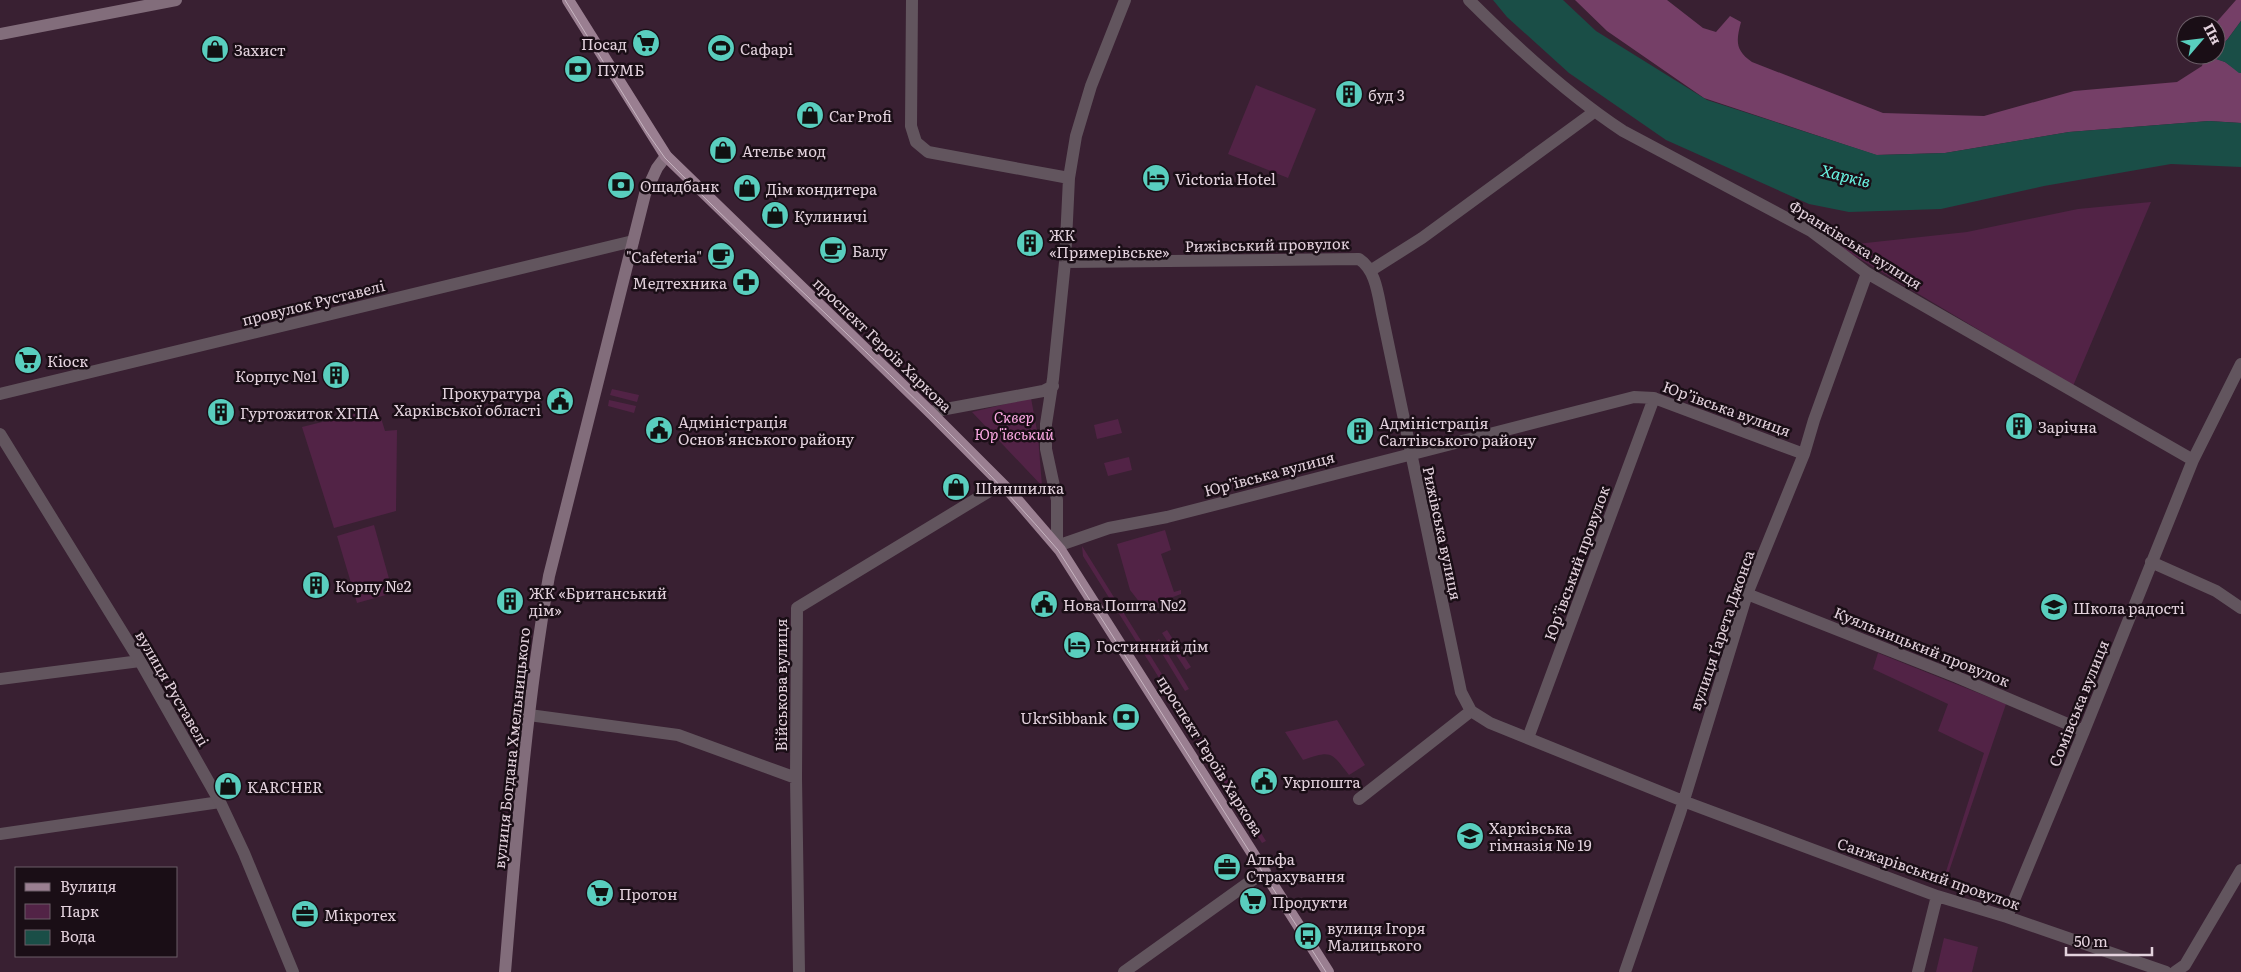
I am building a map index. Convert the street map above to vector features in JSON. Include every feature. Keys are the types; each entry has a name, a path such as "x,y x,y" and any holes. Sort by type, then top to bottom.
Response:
{"main road":[{"path":"0,34 176,0"},
{"name":"проспект Героїв Харкова","path":"568,0 666,156 930,412 1001,484 1057,546 1083,582 1261,874 1328,972"},
{"name":"вулиця Богдана Хмельницького","path":"505,972 529,714 549,576 645,194 657,168 666,156"}],"street":[{"path":"912,0 911,126 912,134 921,148 928,152 1070,178"},
{"path":"1057,546 1056,500 1046,448 1046,424 1053,386 1065,262 1070,178 1076,136 1091,86 1125,0"},
{"name":"Франківська вулиця","path":"1469,0 1495,26 1594,112 1623,131 1812,231 1867,274 2193,460"},
{"path":"1370,271 1422,238 1594,112"},
{"name":"провулок Руставелі","path":"0,394 633,240"},
{"name":"Рижівський провулок","path":"1065,262 1359,259 1366,264 1370,271"},
{"name":"Рижівська вулиця","path":"1370,271 1382,314 1461,692 1471,711"},
{"name":"вулиця Ґарета Джонса","path":"1625,972 1684,801 1687,785 1747,594 1804,454 1814,420 1867,274"},
{"name":"Сомівська вулиця","path":"2007,917 2193,460 2241,364"},
{"path":"930,412 1043,391 1053,386"},
{"name":"Юр’ївська вулиця","path":"1057,546 1109,528 1167,517 1410,453 1634,397 1654,398 1804,454"},
{"name":"Юр’ївський провулок","path":"1528,738 1654,398"},
{"name":"вулиця Руставелі","path":"0,434 140,661 220,802 244,853 293,972"},
{"name":"Військова вулиця","path":"799,972 796,778 797,608 1001,484"},
{"path":"2151,562 2216,591 2241,608"},
{"name":"Куяльницький провулок","path":"1747,594 1957,677 2084,731"},
{"path":"0,679 140,661"},
{"path":"1359,799 1471,711 1480,718 1684,801"},
{"path":"529,714 678,735 796,778"},
{"name":"Санжарівський провулок","path":"1684,801 1937,896 2007,917 2166,972"},
{"path":"0,834 220,802"},
{"path":"2175,972 2185,964 2241,870"},
{"path":"1124,972 1261,874"},
{"path":"1918,972 1937,896"}],"green space":[{"path":"1256,85 1316,109 1288,178 1228,154"},
{"path":"2151,202 2073,386 1838,246 1967,232 2078,209"},
{"path":"612,389 639,395 637,402 610,395"},
{"name":"Сквер Юр'ївський","path":"1031,398 1038,436 1042,486 972,412"},
{"path":"609,400 636,406 634,413 608,406"},
{"path":"378,408 385,431 397,430 396,511 334,528 302,427"},
{"path":"1118,419 1122,433 1097,439 1094,425"},
{"path":"1129,457 1132,470 1108,476 1104,463"},
{"path":"374,525 393,593 357,603 337,536"},
{"path":"1165,530 1171,550 1161,554 1174,592 1181,590 1181,594 1144,608 1130,590 1117,544"},
{"path":"1082,546 1266,841 1262,843 1083,556"},
{"path":"1167,630 1191,667 1186,670 1162,633"},
{"path":"1159,639 1189,689 1185,691 1155,642"},
{"path":"1878,653 2006,704 1945,883 1943,881 1984,753 1938,731 1948,704 1873,669"},
{"path":"1337,720 1365,765 1349,775 1330,755 1320,755 1303,760 1285,732"},
{"path":"1944,938 1978,947 1972,972 1936,972"}],"shaded area":[{"path":"1575,0 1667,0 1703,28 1716,32 1730,16 1741,22 1738,45 1746,58 1752,62 1883,113 1984,116 2074,91 2177,82 2202,65 2226,65 2226,63 2241,73 2241,123 2209,121 2069,132 1945,153 1876,155 1704,98 1607,31"},
{"path":"2236,0 2241,0 2241,21 2226,41 2226,15 2223,15"}],"water":[{"name":"Харків","path":"1493,0 1563,0 1596,31 1707,100 1877,155 1945,153 2069,132 2209,121 2241,123 2241,167 2171,164 2044,186 1941,209 1849,212 1809,204 1666,140 1569,73 1507,17"},
{"path":"2241,21 2241,73 2226,63 2227,40"}],"tram line":[{"path":"565,0 646,131 665,158 964,448 1058,550 1326,972"}],"place":[{"name":"Посад","path":"646,43"},
{"name":"Сафарі","path":"721,48"},
{"name":"Захист","path":"215,49"},
{"name":"ПУМБ","path":"578,69"},
{"name":"буд 3","path":"1349,94"},
{"name":"Car Profi","path":"810,115"},
{"name":"Ательє мод","path":"723,150"},
{"name":"Victoria Hotel","path":"1156,178"},
{"name":"Ощадбанк","path":"621,185"},
{"name":"Дім кондитера","path":"747,188"},
{"name":"Кулиничі","path":"775,215"},
{"name":"ЖК «Примерівське»","path":"1030,243"},
{"name":"Балу","path":"833,250"},
{"name":"\"Cafeteria\"","path":"721,256"},
{"name":"Медтехника","path":"746,282"},
{"name":"Кіоск","path":"28,360"},
{"name":"Корпус №1","path":"336,375"},
{"name":"Прокуратура Харківської області","path":"560,401"},
{"name":"Гуртожиток ХГПА","path":"221,412"},
{"name":"Зарічна","path":"2019,426"},
{"name":"Адміністрація Основ'янського району","path":"659,430"},
{"name":"Адміністрація Салтівського району","path":"1360,431"},
{"name":"Шиншилка","path":"956,487"},
{"name":"Корпу №2","path":"316,585"},
{"name":"ЖК «Британський дім»","path":"510,601"},
{"name":"Нова Пошта №2","path":"1044,604"},
{"name":"Школа радості","path":"2054,607"},
{"name":"Гостинний дім","path":"1077,645"},
{"name":"UkrSibbank","path":"1126,717"},
{"name":"Укрпошта","path":"1264,781"},
{"name":"KARCHER","path":"228,786"},
{"name":"Харківська гімназія № 19","path":"1470,836"},
{"name":"Альфа Страхування","path":"1227,867"},
{"name":"Протон","path":"600,893"},
{"name":"Продукти","path":"1253,901"},
{"name":"Мікротех","path":"305,914"},
{"name":"вулиця Ігоря Малицького","path":"1308,936"}]}
